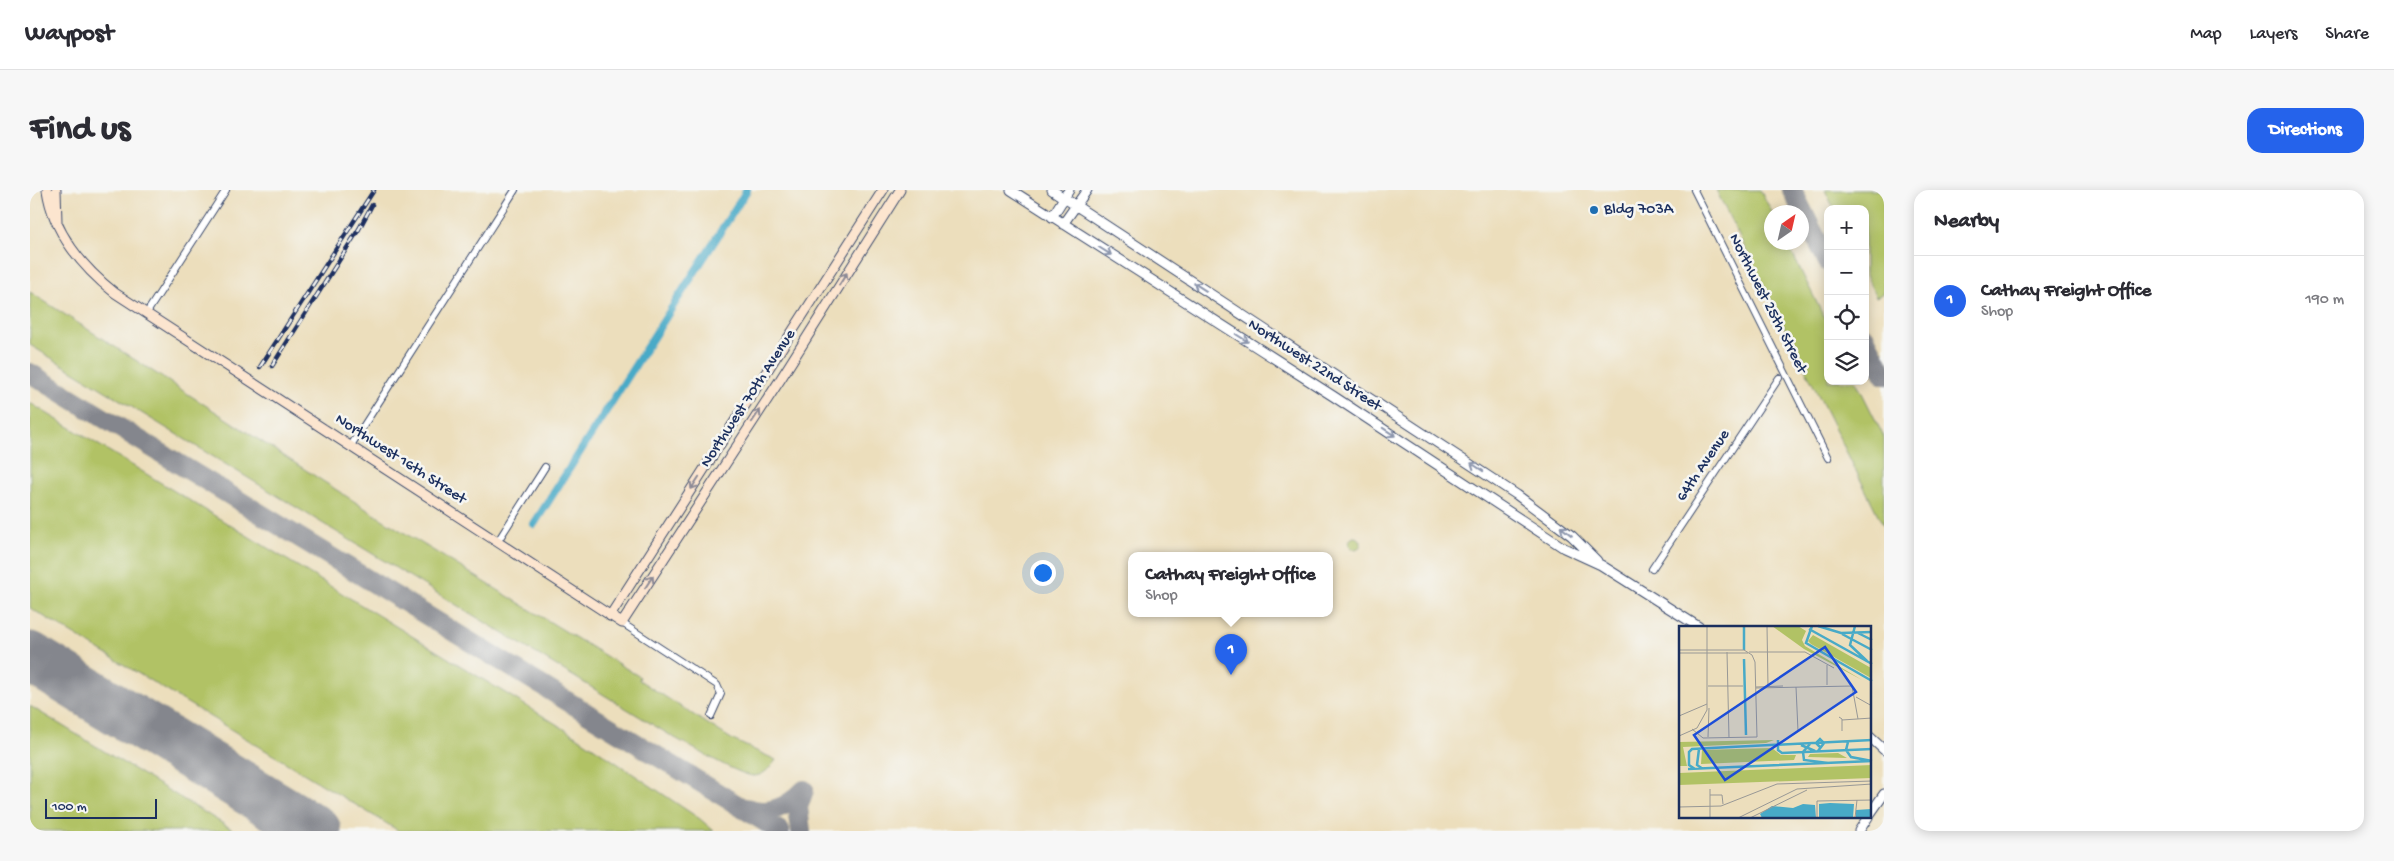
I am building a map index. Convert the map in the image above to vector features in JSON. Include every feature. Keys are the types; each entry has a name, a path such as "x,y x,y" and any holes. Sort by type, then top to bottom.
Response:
{"main road":[{"name":"Northwest 16th Street","path":"47,190 51,210 72,250 95,276 146,314 622,623"},
{"name":"Northwest 16th Street","path":"56,190 58,222"},
{"name":"Northwest 70th Avenue","path":"610,616 884,190"},
{"name":"Northwest 70th Avenue","path":"622,623 780,380 900,190"}],"street":[{"path":"146,314 226,190"},
{"path":"350,447 514,190"},
{"name":"Northwest 22nd Street","path":"1011,190 1341,401 1564,548 1602,565 1697,626"},
{"name":"Northwest 22nd Street","path":"1052,190 1067,194 1077,206 1517,495 1572,536 1602,565"},
{"path":"1064,224 1087,190"},
{"name":"Northwest 25th Street","path":"1694,190 1828,458"},
{"path":"1052,216 1067,194"},
{"name":"64th Avenue","path":"1652,569 1779,378"},
{"path":"498,541 545,467"},
{"name":"Northwest 16th Street","path":"622,623 716,685 721,694 711,716"},
{"path":"1872,739 1884,750"},
{"path":"1872,812 1884,794"},
{"path":"1859,831 1868,818"}],"green space":[{"path":"1716,190 1760,190 1768,205 1764,205 1764,250 1790,250 1824,317 1824,385 1858,385 1884,437 1884,527"},
{"path":"1825,190 1884,190 1884,293 1876,297 1869,282 1869,205 1832,205"},
{"path":"30,292 377,516 640,677 639,680 733,740 776,760 764,773 754,776 726,766 673,737 30,345"},
{"path":"30,403 584,741 700,819 714,831 399,831 30,608"},
{"path":"1357,537 1360,538 1360,548 1353,549 1350,548 1349,541 1350,538"},
{"path":"30,706 235,831 30,831"}],"waterway":[{"path":"534,524 747,190"}],"taxiway":[{"path":"1792,190 1824,254"},
{"path":"1866,340 1884,375"},
{"path":"30,373 780,831"},
{"path":"746,808 762,811 777,808 791,801 804,790"},
{"path":"801,831 798,807 804,790"}],"runway":[{"path":"30,657 316,831"}],"railway":[{"path":"260,367 374,190"},
{"path":"272,366 359,229 372,205"}],"place":[{"name":"Bldg 703A","path":"1594,210"},
{"name":"Cathay Freight Office","path":"1231,675"}]}
